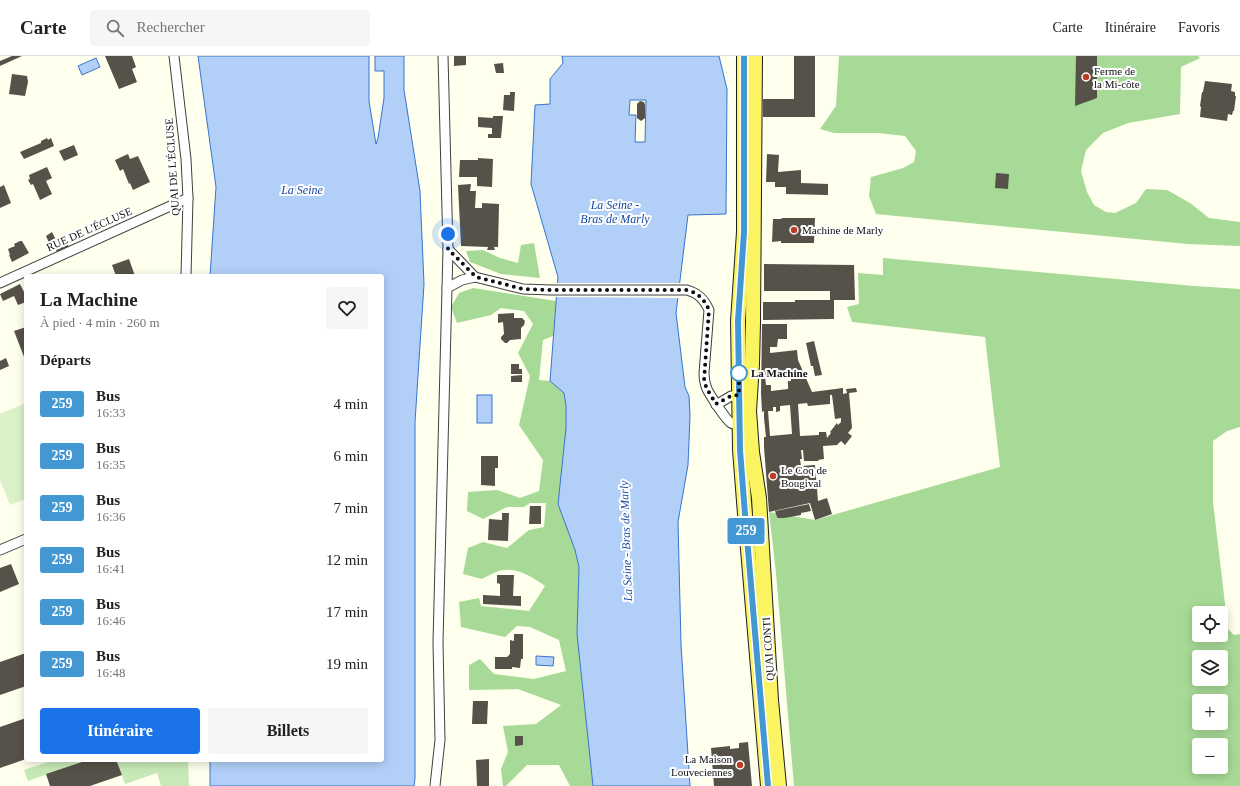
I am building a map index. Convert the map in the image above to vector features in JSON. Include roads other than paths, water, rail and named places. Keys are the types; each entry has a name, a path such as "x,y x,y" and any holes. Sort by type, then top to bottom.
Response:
{"main road":[{"path":"744,56 744,232 738,321 745,396 745,425"},
{"path":"745,396 753,337 755,56"},
{"name":"QUAI CONTI","path":"745,425 752,452 759,498 771,700 779,786"},
{"name":"QUAI CONTI","path":"745,425 745,514 768,786"}],"street":[{"name":"QUAI DE L'ÉCLUSE","path":"174,56 186,159 188,198 186,274"},
{"path":"435,784 440,740 438,642 448,249 443,56"},
{"name":"RUE DE L'ÉCLUSE","path":"0,283 188,198"},
{"path":"448,249 476,277"},
{"path":"447,288 462,280 476,277 523,289 687,290 700,296 706,302 709,310 704,381 707,389 730,423 745,425"},
{"path":"716,404 731,396 745,396"},
{"path":"0,550 24,540"}],"water":[{"name":"La Seine","path":"198,56 369,56 369,101 376,144 384,98 384,71 375,71 375,56 404,56 404,90 420,191 424,284 415,422 414,786 210,786 210,762 384,762 384,274 210,274 216,187"},
{"name":"La Seine - Bras de Marly","path":"562,56 719,56 727,89 726,214 688,215 676,313 685,387 689,396 690,416 688,465 678,522 681,644 690,786 593,786 577,634 579,567 575,550 558,504 566,428 566,406 564,393 550,381 558,277 531,184 535,105 550,104 550,79 563,63","holes":["630,100 646,100 645,142 635,142 636,115 629,115"]},
{"path":"96,58 100,67 82,75 78,66"},
{"path":"477,395 492,395 492,423 477,423"},
{"path":"536,656 554,657 553,666 536,665"}],"place":[{"name":"Ferme de la Mi-côte","path":"1086,77"},
{"name":"Machine de Marly","path":"794,230"},
{"name":"La Machine","path":"739,373"},
{"name":"Le Coq de Bougival","path":"773,476"},
{"name":"La Maison Louveciennes","path":"740,765"}]}
